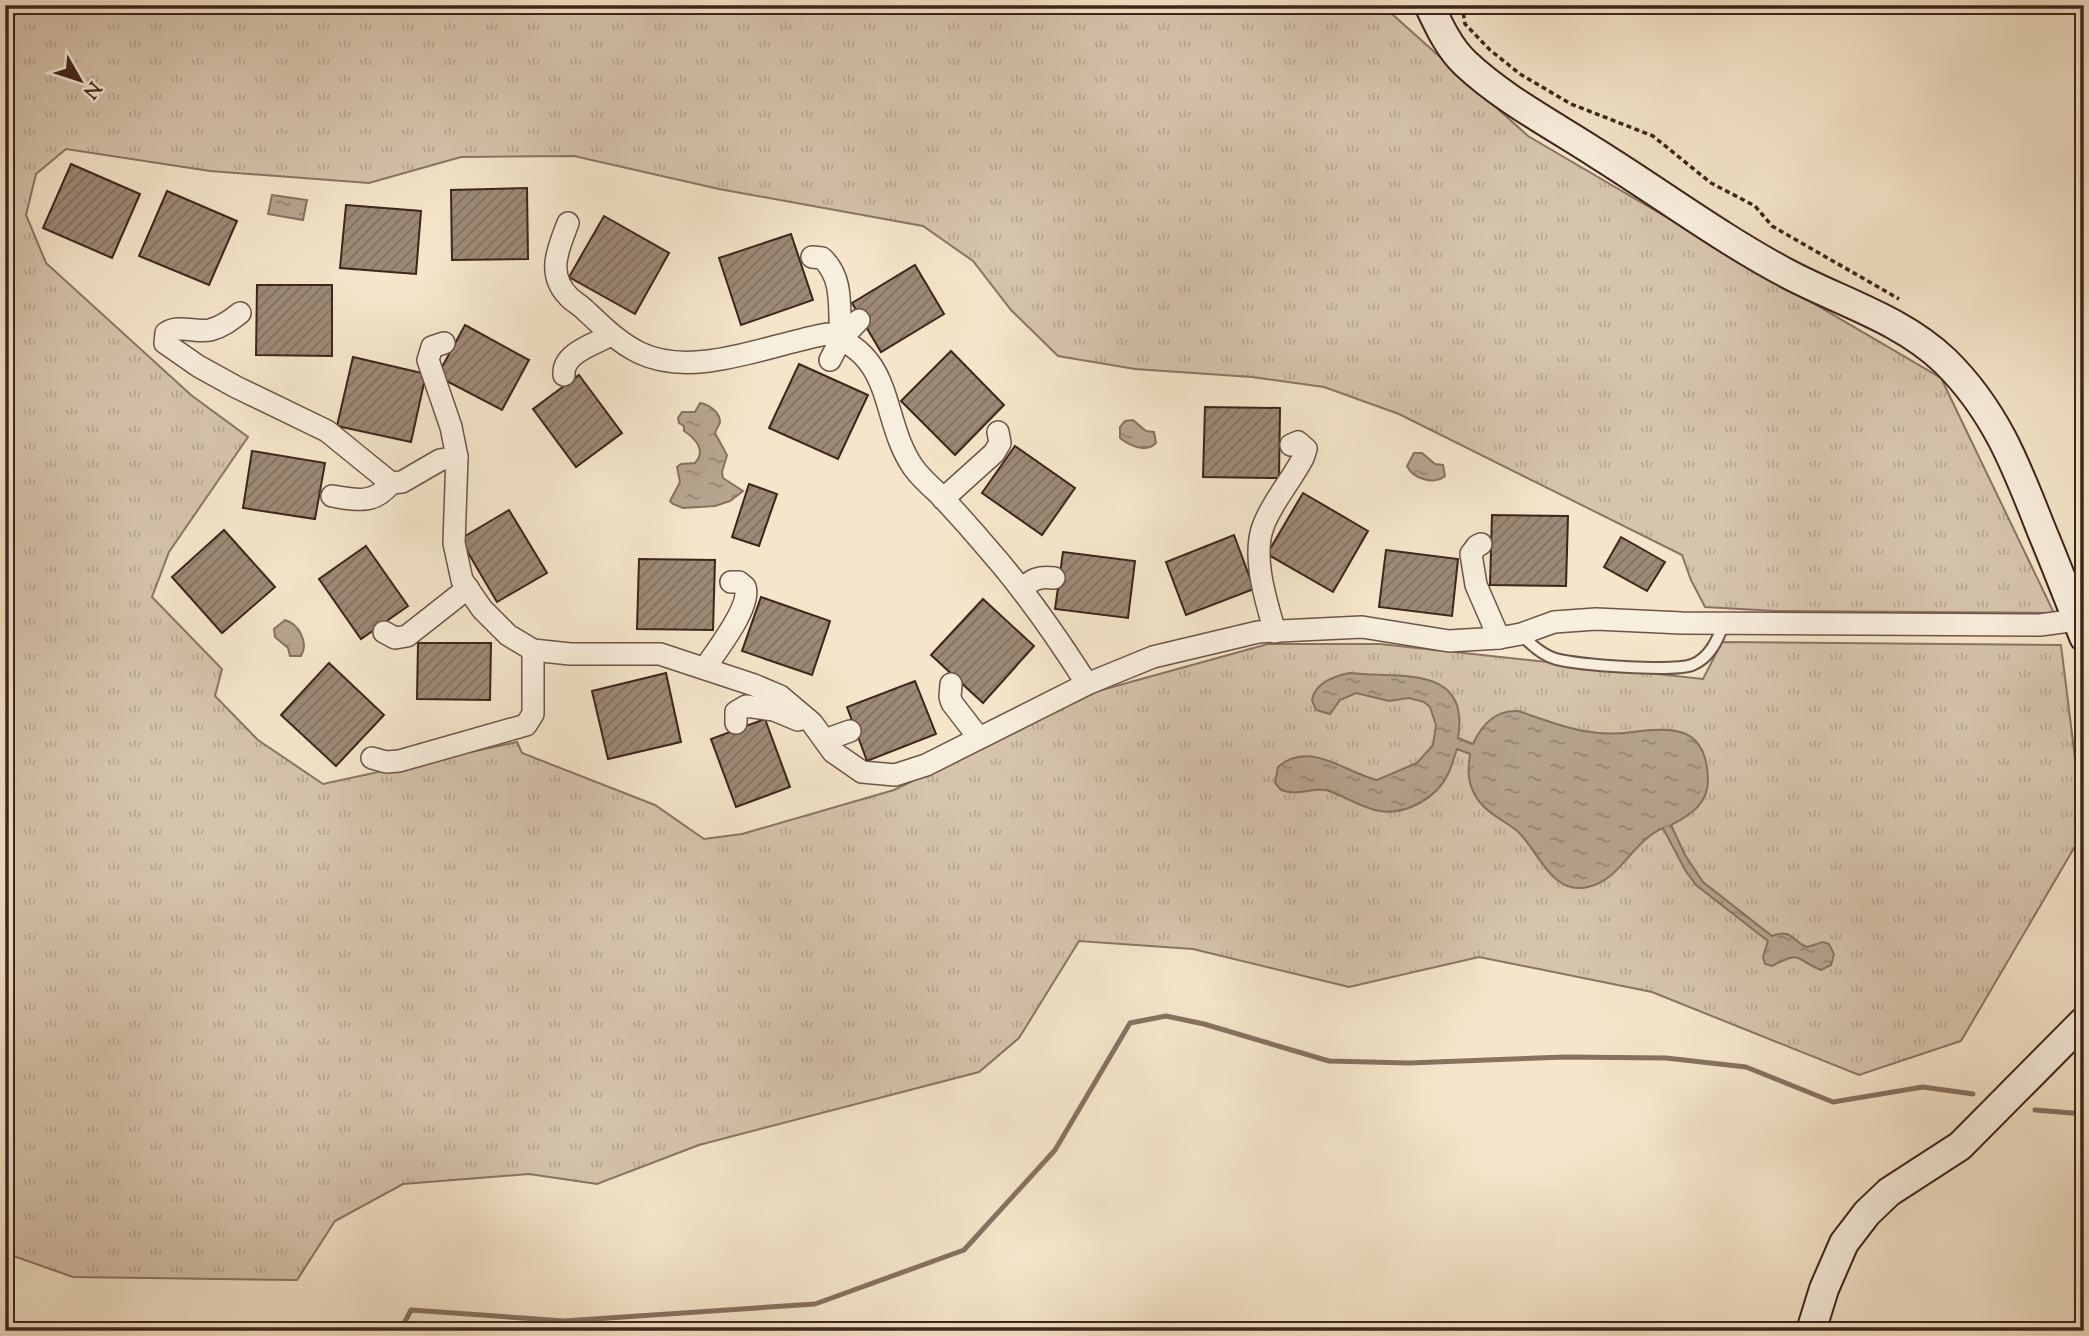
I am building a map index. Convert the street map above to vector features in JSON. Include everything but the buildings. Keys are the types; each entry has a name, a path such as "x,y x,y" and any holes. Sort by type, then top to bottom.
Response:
{"street":[{"path":"444,343 432,348 428,360 447,414 457,457 454,543 462,580 482,609 508,635 533,650 613,662 660,653 780,696 819,732 833,752 862,772 895,775 926,765 1087,684 1153,657 1258,632 1362,628 1449,641 1499,638 1521,634 1554,622 1596,619 1724,623 2040,625 2081,629 2015,462 1999,430 1982,403 1943,359 1925,344 1882,318 1762,260 1509,96 1465,63 1451,46 1429,5"},
{"path":"566,224 554,261 561,287 611,334 640,353 674,362 716,360 827,334 841,339 873,367 887,394 891,422 913,467 1022,590 1054,632 1087,684"},
{"path":"812,257 819,256 825,260 834,277 841,299 841,339"},
{"path":"240,313 226,324 209,330 169,330 164,336 165,343 198,366 236,387 327,431 391,483"},
{"path":"830,359 841,339 859,320"},
{"path":"564,375 563,370 568,359 611,334"},
{"path":"1275,632 1252,551 1263,525 1280,506 1306,449 1298,442 1292,445"},
{"path":"943,499 997,448"},
{"path":"332,496 368,500 377,496 391,483 402,482 440,460 457,457"},
{"path":"1481,544 1471,554 1470,574 1499,638"},
{"path":"1022,590 1036,578 1054,578"},
{"path":"705,668 745,612 747,591 739,582 730,582"},
{"path":"384,632 395,638 407,636 468,588"},
{"path":"372,758 386,762 399,761 526,725 533,714 533,650"},
{"path":"951,684 952,703 979,738"},
{"path":"736,723 736,712 746,706 774,710 819,732 850,731"},
{"path":"1811,1331 1824,1289 1844,1243 1867,1213 1889,1192 1960,1146 2084,1021"}],"lane":[{"path":"1521,634 1533,648 1555,658 1618,666 1681,667 1691,665 1709,652 1724,623"}],"green space":[{"path":"25,5 1382,5 1528,136 1941,378 2054,613 1776,611 1705,607 1682,555 1399,414 1324,387 1252,377 1135,369 1058,356 1011,310 973,261 923,226 719,189 574,156 461,157 369,183 210,171 66,149 36,174 26,215 46,263 191,395 248,437 169,552 152,597 222,669 215,696 258,740 323,784 517,742 522,753 655,805 704,839 742,834 894,790 1098,691 1268,644 1380,644 1703,679 1722,642 2061,645 2084,831 1961,1041 1859,1075 1652,992 1479,957 1349,987 1193,949 1079,941 1019,1038 979,1072 699,1145 597,1184 529,1174 403,1184 335,1221 297,1280 73,1277 5,1253 5,25"}],"water":[{"path":"272,195 307,200 303,220 268,214"},
{"path":"700,403 713,409 719,418 715,433 727,455 723,478 743,491 730,501 715,506 683,508 670,501 680,482 677,467 695,463 700,449 684,431 678,418 682,412 695,412"},
{"path":"1133,420 1146,431 1154,432 1156,443 1148,448 1138,447 1120,438 1120,427 1125,421"},
{"path":"1414,453 1422,453 1435,464 1443,465 1445,476 1430,480 1414,474 1407,466"},
{"path":"285,620 295,625 301,635 304,645 301,656 290,656 288,648 275,637 274,629"},
{"path":"1350,673 1408,676 1442,686 1453,697 1459,714 1458,738 1473,744 1490,720 1510,711 1590,732 1662,729 1674,730 1694,739 1706,761 1708,787 1697,807 1671,825 1685,855 1703,882 1772,936 1788,935 1807,947 1823,942 1829,944 1834,954 1831,965 1821,970 1794,957 1772,966 1765,964 1763,957 1768,941 1696,885 1663,828 1652,834 1618,869 1599,883 1575,888 1564,884 1546,869 1516,830 1488,811 1479,801 1469,780 1470,754 1457,749 1443,783 1420,803 1400,810 1373,810 1324,790 1281,790 1275,783 1278,767 1290,759 1302,756 1328,760 1377,780 1417,763 1433,745 1436,725 1430,707 1424,702 1409,698 1389,701 1356,693 1340,700 1330,714 1316,710 1312,700 1317,689 1332,678"}],"waterway":[{"path":"400,1331 411,1310 564,1321 815,1304 964,1250 1055,1150 1130,1023 1166,1016 1204,1024 1329,1061 1409,1063 1565,1057 1666,1058 1746,1067 1833,1102 1923,1087 1973,1094"},
{"path":"2035,1110 2084,1114"}]}
